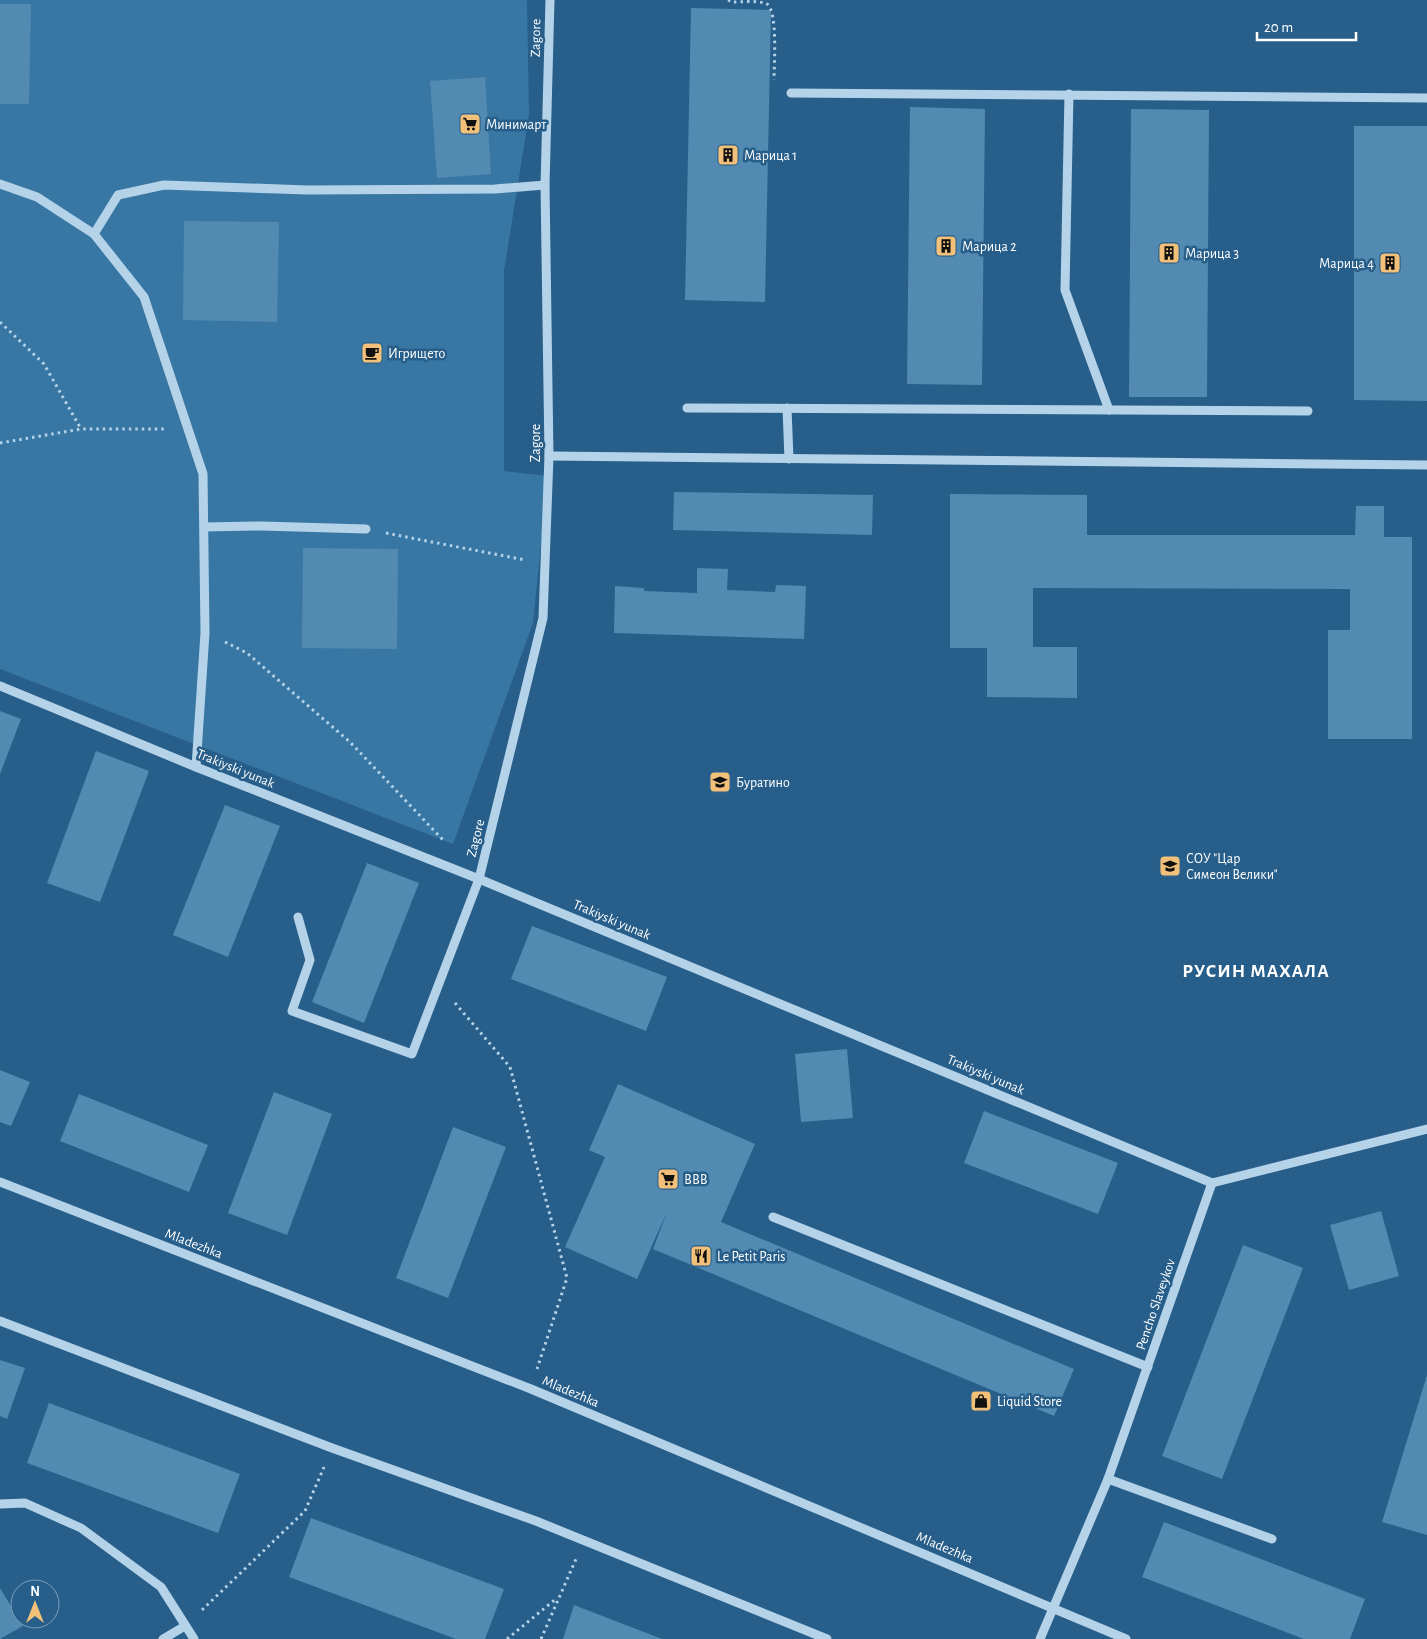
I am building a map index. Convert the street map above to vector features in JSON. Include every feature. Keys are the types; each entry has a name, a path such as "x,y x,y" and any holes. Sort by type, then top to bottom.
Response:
{"street":[{"name":"Zagore","path":"298,917 310,960 292,1010 412,1054 480,879 543,618 549,456 545,185 550,0"},
{"path":"790,93 1427,98"},
{"path":"1069,94 1065,290 1109,410"},
{"path":"0,184 37,197 94,234 144,297 204,474 206,632 196,767"},
{"path":"94,234 118,195 164,185 308,190 494,189 545,185"},
{"path":"687,408 1308,411"},
{"path":"787,408 789,459"},
{"path":"549,456 1427,464"},
{"path":"204,527 261,526 366,529"},
{"name":"Trakiyski yunak","path":"0,686 196,767 480,879 1212,1183"},
{"path":"1212,1183 1427,1129"},
{"name":"Mladezhka","path":"0,1182 531,1389 1126,1639"},
{"name":"Pencho Slaveykov","path":"1040,1639 1108,1478 1212,1183"},
{"path":"773,1217 1148,1367"},
{"path":"0,1321 332,1448 536,1521 827,1639"},
{"path":"1108,1478 1272,1539"},
{"path":"0,1504 26,1503 81,1528 161,1587 194,1639"},
{"path":"164,1639 186,1626"}],"path":[{"path":"728,0 732,2 765,3 770,6 774,20 774,84 779,93 790,93"},
{"path":"0,322 44,364 81,429"},
{"path":"0,443 81,429 188,430"},
{"path":"366,529 545,564"},
{"path":"206,632 247,653 350,742 445,843"},
{"path":"439,984 510,1067 567,1278 531,1389"},
{"path":"186,1626 305,1512 332,1448"},
{"path":"541,1639 584,1540"},
{"path":"507,1639 559,1596"}],"shaded area":[{"path":"0,0 527,0 529,115 504,271 504,471 548,476 533,623 453,844 0,669"}],"building":[{"path":"0,4 31,4 29,104 0,104"},
{"name":"Марица 1","path":"691,8 771,10 765,302 685,300"},
{"path":"485,77 491,174 437,178 430,81"},
{"name":"Марица 2","path":"910,107 985,109 982,385 907,384"},
{"name":"Марица 3","path":"1131,109 1209,110 1207,397 1129,397"},
{"name":"Марица 4","path":"1354,126 1427,126 1427,401 1354,400"},
{"path":"184,221 279,222 277,322 183,320"},
{"path":"674,492 873,495 872,535 673,530"},
{"path":"950,494 1087,495 1087,535 1355,535 1356,506 1384,506 1384,537 1412,537 1412,739 1328,739 1328,630 1350,630 1350,589 1033,588 1033,647 1077,647 1077,698 987,697 987,648 950,648"},
{"path":"303,548 398,549 397,649 302,648"},
{"path":"697,568 728,569 727,590 775,592 776,585 806,586 804,639 614,633 615,586 644,588 644,591 697,593"},
{"path":"0,711 21,719 0,774"},
{"path":"96,751 149,771 100,902 47,883"},
{"path":"225,805 280,826 228,957 173,935"},
{"path":"367,863 419,883 364,1023 312,1002"},
{"path":"532,926 667,977 646,1031 511,979"},
{"path":"847,1049 853,1118 801,1122 795,1054"},
{"path":"0,1070 30,1082 11,1126 0,1122"},
{"path":"618,1084 755,1144 721,1222 1074,1369 1054,1416 653,1249 667,1212 637,1279 565,1247 605,1157 589,1150"},
{"path":"274,1092 332,1114 287,1235 228,1213"},
{"path":"79,1094 208,1145 189,1192 60,1141"},
{"path":"984,1111 1118,1163 1098,1214 964,1163"},
{"path":"453,1127 506,1147 448,1298 396,1278"},
{"path":"1381,1211 1399,1276 1349,1290 1330,1225"},
{"path":"1243,1245 1303,1268 1222,1479 1162,1456"},
{"path":"0,1360 25,1368 7,1419 0,1416"},
{"path":"1427,1375 1427,1535 1382,1522"},
{"path":"49,1403 240,1474 218,1533 27,1463"},
{"path":"311,1518 504,1589 485,1639 456,1639 289,1577"},
{"path":"1164,1522 1365,1599 1350,1639 1304,1639 1142,1577"},
{"path":"0,1588 10,1605 10,1629 18,1629 0,1639"},
{"path":"574,1605 662,1639 563,1639"}],"place":[{"name":"Минимарт","path":"470,124"},
{"name":"Марица 1","path":"728,155"},
{"name":"Марица 2","path":"946,246"},
{"name":"Марица 3","path":"1169,253"},
{"name":"Марица 4","path":"1390,263"},
{"name":"Игрището","path":"372,353"},
{"name":"Буратино","path":"720,782"},
{"name":"СОУ \"Цар Симеон Велики\"","path":"1170,866"},
{"name":"ВВВ","path":"668,1179"},
{"name":"Le Petit Paris","path":"701,1256"},
{"name":"Liquid Store","path":"981,1401"}],"district":[{"name":"РУСИН МАХАЛА","path":"1256,970"}]}
